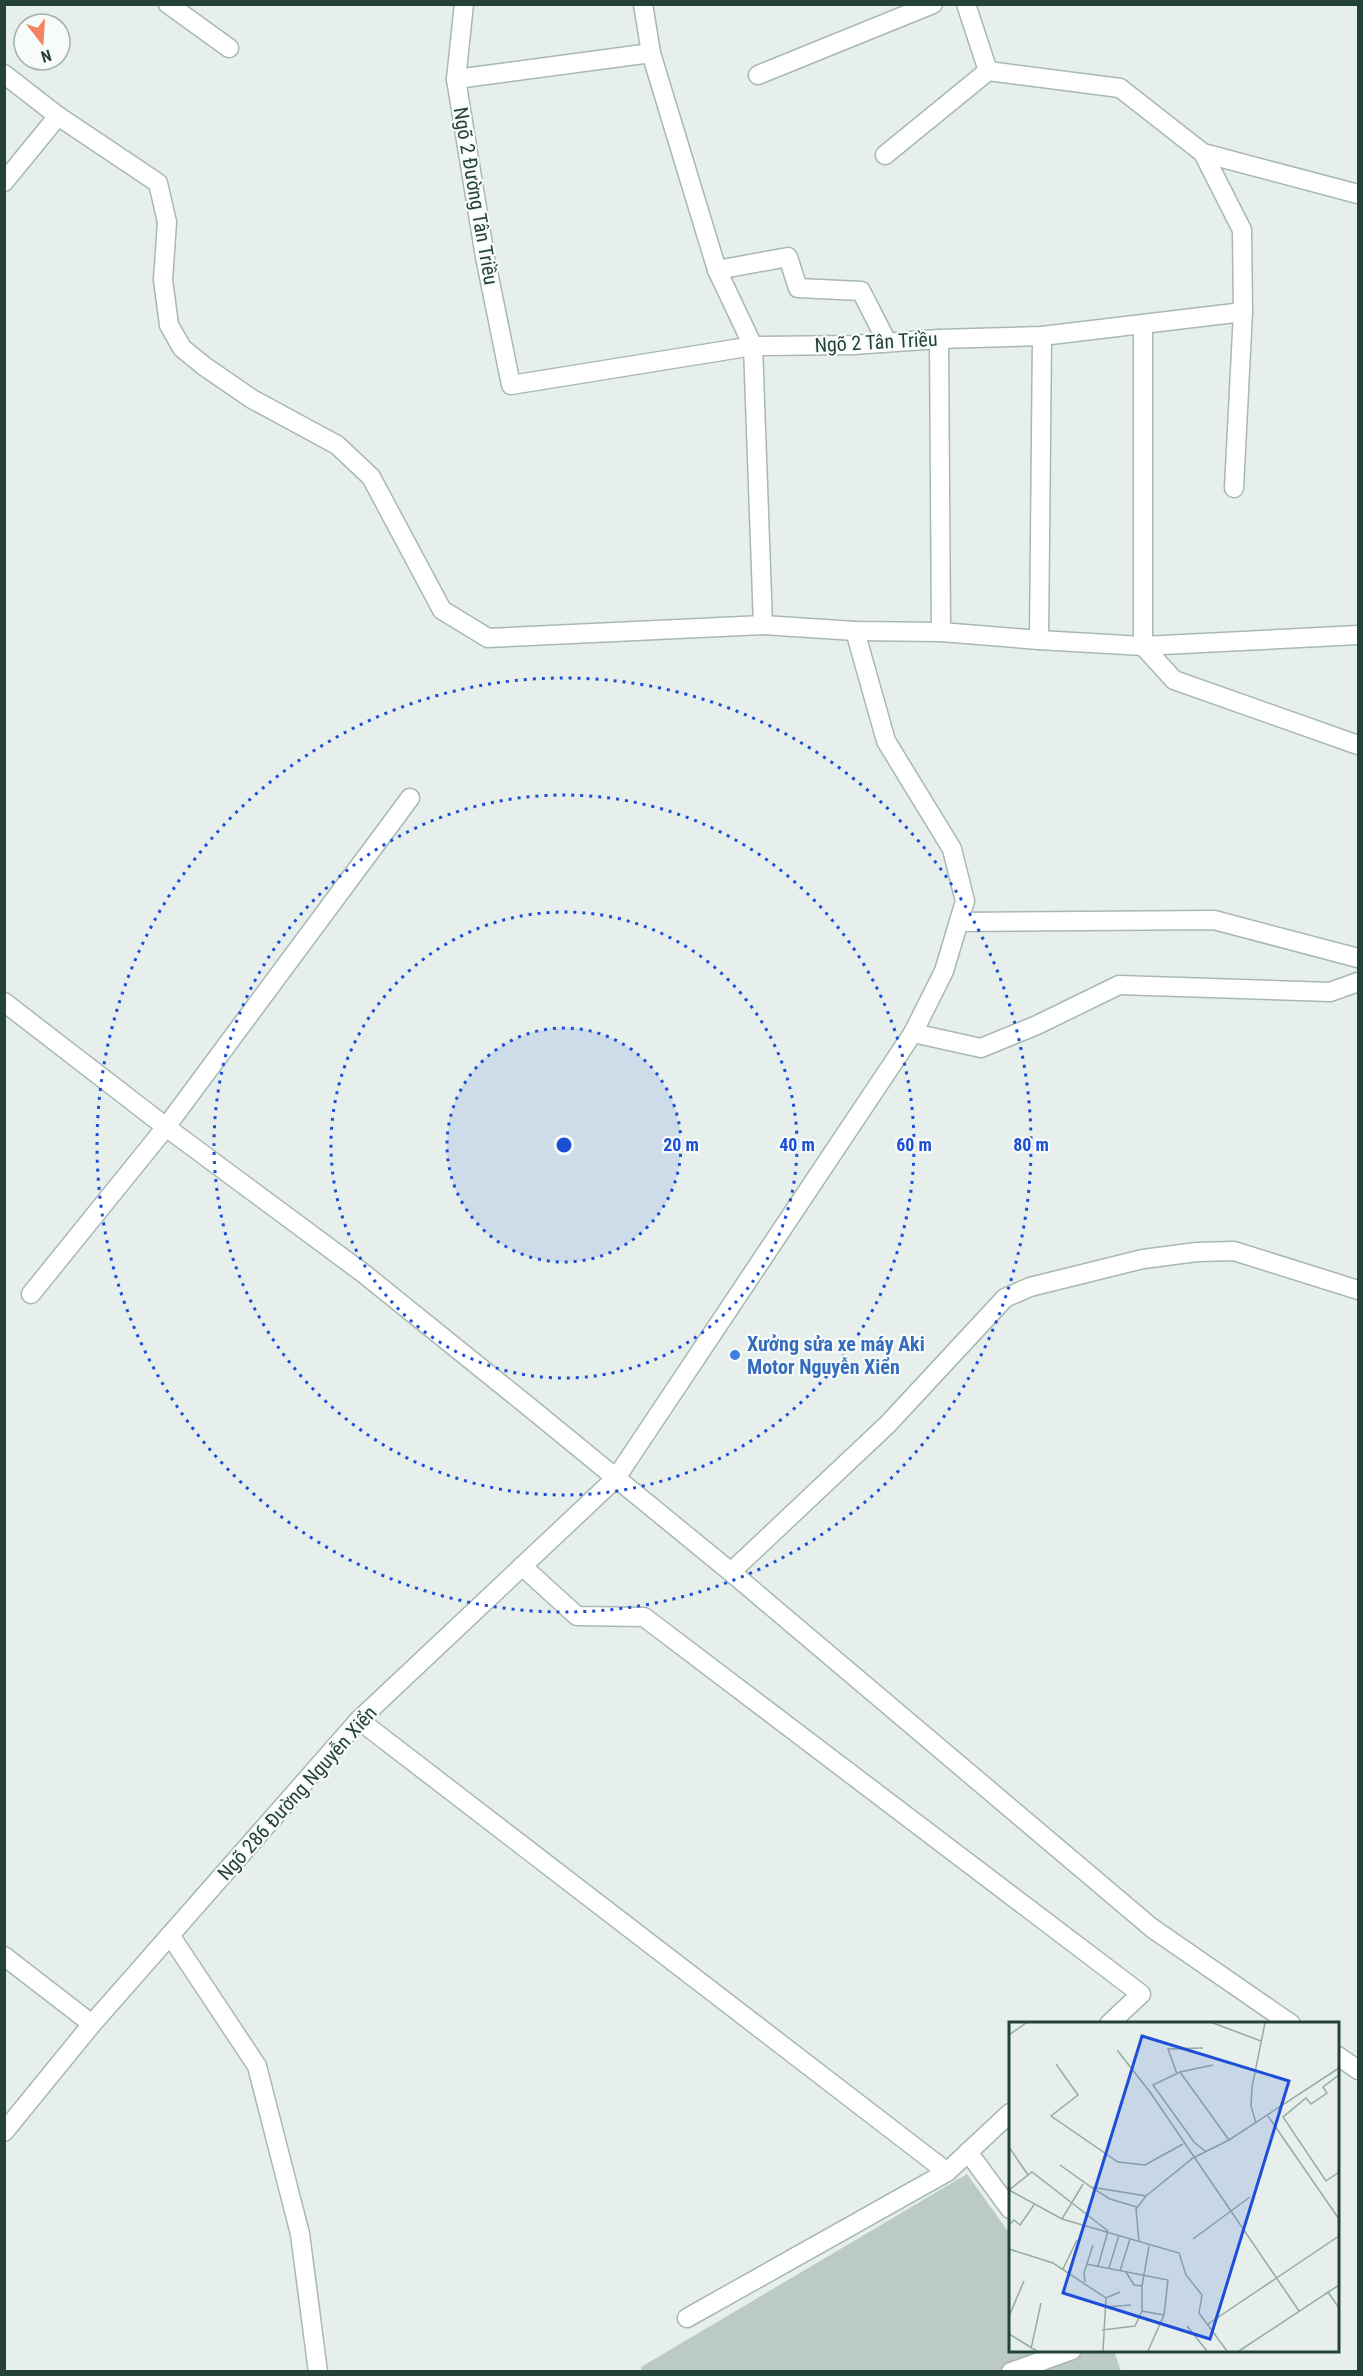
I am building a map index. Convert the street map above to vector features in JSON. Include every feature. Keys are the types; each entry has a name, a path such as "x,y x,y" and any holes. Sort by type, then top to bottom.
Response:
{"street":[{"path":"168,4 229,48"},
{"name":"Ngõ 2 Đường Tân Triều","path":"464,4 456,79 485,257 511,386"},
{"path":"643,4 651,54 717,270 753,346 763,626"},
{"path":"758,75 933,4"},
{"path":"966,4 988,71"},
{"path":"456,79 651,54"},
{"path":"885,155 988,71 1120,88 1203,153 1359,194"},
{"path":"4,74 58,116 158,183 167,222 163,280 169,325 182,348 252,399 337,445 371,477 442,610 488,638 763,626 855,631 941,632 1143,646 1359,635"},
{"path":"4,182 58,116"},
{"path":"1203,153 1242,230 1243,312 1234,488"},
{"path":"717,270 788,257 798,288 861,291 887,342"},
{"name":"Ngõ 2 Tân Triều","path":"511,386 753,346 1042,336 1243,312"},
{"path":"1143,325 1143,646 1174,680 1359,745"},
{"path":"1039,640 1042,336"},
{"path":"939,339 941,632"},
{"name":"Ngõ 286 Đường Nguyễn Xiển","path":"4,2133 92,2024 359,1720 616,1478 913,1033 944,971 965,901 952,849 886,741 855,631"},
{"path":"31,1294 166,1127 410,798"},
{"path":"959,922 1214,920 1359,958"},
{"path":"913,1033 981,1048 1037,1025 1119,985 1330,992 1359,982"},
{"path":"4,1002 166,1127 363,1273 731,1572 1152,1928 1288,2022"},
{"path":"731,1572 888,1424 1005,1298 1030,1287 1143,1259 1197,1252 1234,1251 1359,1290"},
{"path":"522,1566 577,1616 644,1617 1141,1994 1111,2022"},
{"path":"359,1720 946,2172"},
{"path":"170,1935 257,2066 300,2234 318,2372"},
{"path":"4,1956 92,2024"},
{"path":"1339,2057 1359,2070"},
{"path":"687,2318 946,2172 1009,2115"},
{"path":"968,2152 1009,2207"},
{"path":"1011,2372 1066,2352"}],"building":[{"path":"967,2174 1009,2233 1009,2352 1115,2352 1121,2372 642,2372 641,2367"}],"place":[{"name":"Xưởng sửa xe máy Aki Motor Nguyễn Xiển","path":"735,1355"}]}
